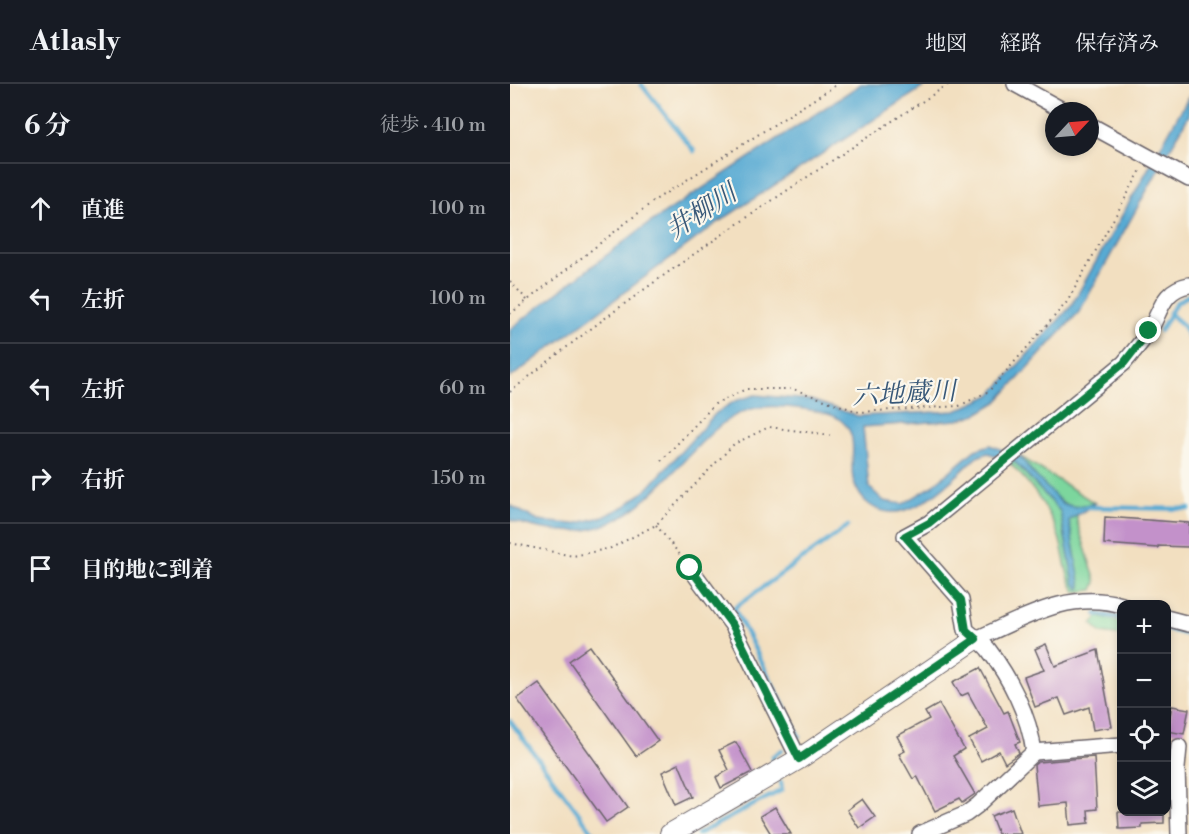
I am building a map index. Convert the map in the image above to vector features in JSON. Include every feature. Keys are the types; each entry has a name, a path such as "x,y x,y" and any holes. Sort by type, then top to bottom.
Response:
{"street":[{"path":"1015,84 1048,102"},
{"path":"1099,130 1189,179"},
{"path":"1034,752 1032,738 1013,687 986,647 966,630 961,600 905,536 929,523 1124,363 1149,331 1159,307 1171,291 1189,285"},
{"path":"690,568 733,626 799,759"},
{"path":"670,834 799,759 976,639 1058,603 1101,599 1117,604"},
{"path":"1171,619 1189,624"},
{"path":"920,834 966,814 1034,752 1117,745"},
{"path":"1178,747 1179,834"}],"path":[{"path":"510,314 655,200 838,84"},
{"path":"510,392 577,337 740,221 949,84"},
{"path":"661,461 715,404 746,389 793,389 859,412 959,406 989,391 1067,302 1150,158"},
{"path":"510,281 527,300"},
{"path":"510,543 573,556 611,548 656,525 734,444 769,427 830,435"},
{"path":"656,525 690,568"}],"green space":[{"path":"1021,457 1095,503 1081,506 1065,504 1044,486"},
{"path":"1004,458 1016,463 1060,511 1074,583 1081,587 1069,521 1077,513 1077,522 1096,582 1093,590 1076,592 1069,578 1058,534 1048,513 1029,484"},
{"path":"1098,617 1117,621 1117,635 1101,633 1092,624"}],"water":[{"name":"井柳川","path":"861,84 928,84 717,223 510,378 510,329 642,228"},
{"path":"1189,96 1189,115 1079,312 997,402 977,414 958,420 863,427 869,487 884,501 903,504 931,487 975,450 990,445 1021,457 1031,471 1062,503 1074,507 1095,503 1069,521 1081,587 1079,589 1074,583 1060,511 1016,463 988,453 977,457 928,499 899,512 884,511 867,503 856,486 852,471 852,439 846,425 833,416 802,409 763,407 735,415 713,431 638,506 618,519 596,528 572,531 543,529 510,520 510,505 538,521 574,524 605,516 625,506 648,488 716,413 735,401 755,395 811,400 858,416 956,411 991,395 1071,306"}],"building":[{"path":"1105,517 1189,523 1189,547 1158,546 1158,548 1104,544"},
{"path":"1046,644 1055,666 1098,650 1112,727 1093,730 1089,707 1066,715 1059,698 1035,707 1024,677 1044,670 1035,649"},
{"path":"590,646 658,741 636,756 569,661"},
{"path":"980,668 1004,713 1008,711 1020,742 1015,744 1019,753 1005,763 999,751 981,761 969,739 988,729 968,693 961,696 953,682"},
{"path":"539,683 628,807 606,822 517,699"},
{"path":"939,704 964,749 953,756 975,794 962,803 959,799 935,811 917,776 913,779 899,754 905,751 897,736 929,719 925,712"},
{"path":"1172,706 1189,709 1184,734 1171,732"},
{"path":"736,742 752,772 721,788 716,777 729,770 719,750"},
{"path":"1094,757 1097,809 1088,810 1089,823 1070,825 1068,803 1038,806 1034,765 1038,762"},
{"path":"679,764 693,797 676,805 662,772"},
{"path":"862,799 875,817 859,828 847,810"},
{"path":"775,807 791,834 771,834 760,816"},
{"path":"1012,808 1021,834 998,834 991,816"},
{"path":"1118,816 1164,816 1164,823 1142,824 1142,828 1119,829"}],"waterway":[{"path":"641,84 694,151"},
{"path":"1160,331 1176,303 1189,295"},
{"path":"1169,313 1182,324 1189,338"},
{"path":"1087,507 1189,509"},
{"path":"799,736 734,608 848,526"},
{"path":"1096,614 1117,617"},
{"path":"1171,630 1189,635"},
{"path":"510,721 594,834"},
{"path":"772,762 773,756 782,750"},
{"path":"698,834 782,790 781,782"}],"route":[{"path":"690,568 733,626 799,759 976,639 966,630 961,600 905,536 929,523 1124,363 1149,331"}],"water label":[{"name":"六地蔵川","path":"904,393"}]}
